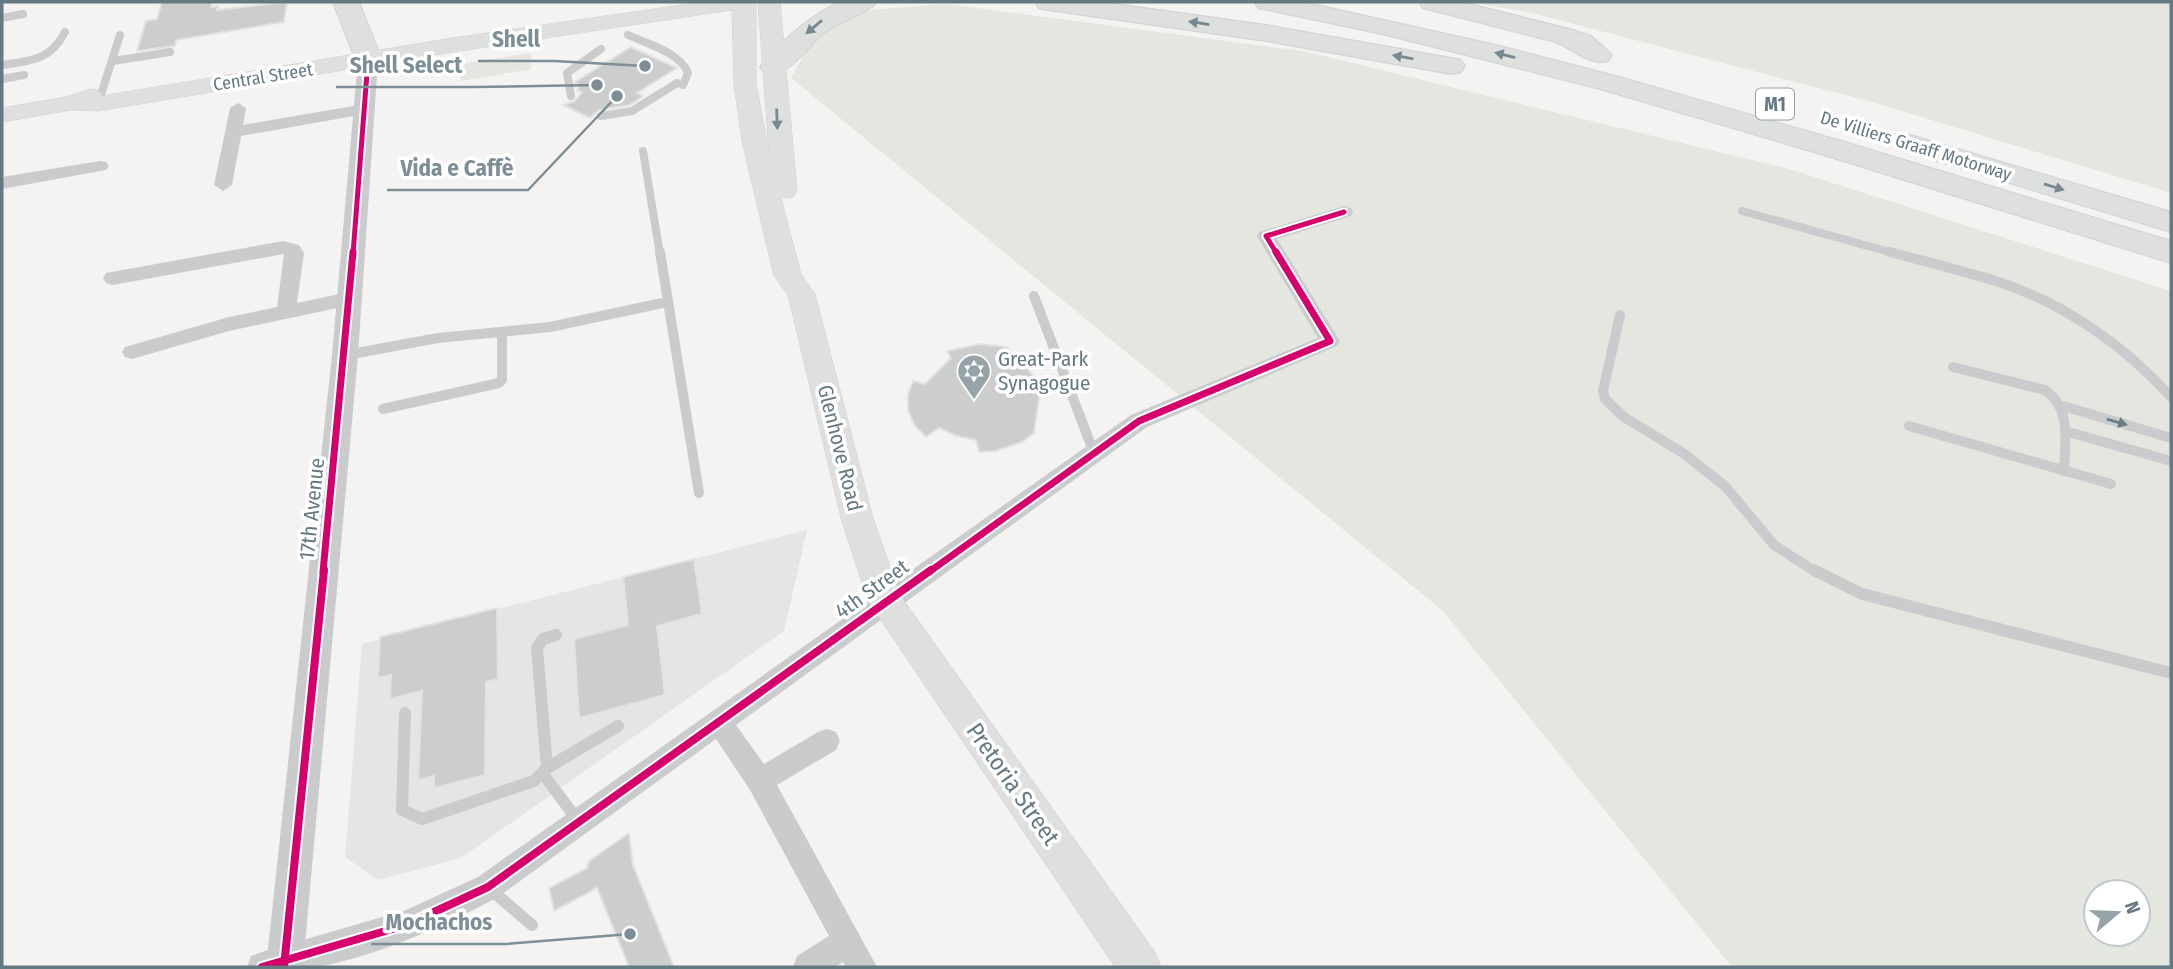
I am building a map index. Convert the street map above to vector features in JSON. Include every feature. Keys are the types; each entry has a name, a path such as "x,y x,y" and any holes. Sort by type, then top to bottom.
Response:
{"highway":[{"path":"346,2 365,52"},
{"path":"774,67 814,25 829,15 863,2"},
{"path":"1048,2 1266,33 1525,80 1813,148 1947,183"},
{"name":"M1","path":"1267,2 1421,34 1598,79 2171,252"},
{"name":"De Villiers Graaff Motorway","path":"1374,2 1598,55 1783,106 2171,222"},
{"path":"1432,2 1564,36 1581,42 1598,55"}],"main road":[{"name":"Central Street","path":"2,115 638,2"},
{"name":"Central Street","path":"365,52 744,2"},
{"name":"Glenhove Road","path":"744,2 744,63 754,141 764,184 788,276 801,294 857,518 885,601"},
{"name":"Glenhove Road","path":"769,2 780,163 791,227 805,279 801,294"},
{"path":"679,12 711,20 728,30 736,55 744,63"},
{"name":"Pretoria Street","path":"885,601 1140,967"}],"street":[{"name":"17th Avenue","path":"277,965 345,355 365,109 365,52"},
{"path":"223,185 237,108"},
{"path":"233,132 365,109"},
{"path":"2,183 100,166"},
{"name":"4th Street","path":"277,965 439,914 488,887 1139,421 1329,341 1266,236 1343,212"},
{"path":"113,278 284,247 292,249 294,253 286,311"},
{"path":"132,352 186,335 349,299"},
{"path":"719,722 760,781 855,954 808,967"},
{"path":"760,781 827,741"}],"lane":[{"path":"2,18 23,14"},
{"path":"2,65 49,55 57,49 65,32"},
{"path":"100,98 120,35"},
{"path":"601,116 611,117 629,112 649,103 688,77 688,71 681,61 628,35"},
{"path":"571,96 567,73 601,49"},
{"path":"113,61 170,52"},
{"path":"2,79 24,75"},
{"path":"643,151 699,493"},
{"path":"1742,211 2001,283 2055,307 2090,327 2140,363 2171,397"},
{"path":"1034,296 1094,453"},
{"path":"345,355 438,338 550,327 667,302"},
{"path":"1620,315 1603,391 1605,399 1624,417 1710,473 1732,494 1774,545 1810,569 1862,594 2171,673"},
{"path":"383,409 499,383 502,380 502,332"},
{"path":"1954,368 2045,390 2057,396 2063,406 2064,471"},
{"path":"2063,406 2171,438"},
{"path":"1909,426 2111,484"},
{"path":"2065,431 2171,461"},
{"path":"556,635 543,639 537,648 545,771 579,822"},
{"path":"405,713 402,810 422,819 534,780 618,726"},
{"path":"488,887 532,925"}],"shaded area":[{"path":"1470,2 2171,2 2171,193 1872,102 1532,13"},
{"path":"946,4 1303,51 1789,169 2171,291 2171,967 1732,967 1443,611 791,78 811,42 857,11"},
{"path":"531,53 531,69 461,81 461,64"},
{"path":"807,530 784,631 461,858 378,880 345,857 362,644"}],"building":[{"path":"162,2 212,2 211,7 218,6 217,10 287,2 284,22 176,40 175,46 137,51 146,21 157,19"},
{"path":"631,47 677,68 637,93 643,96 630,105 599,110 590,118 563,105 575,101 582,92 577,90 579,86 575,82"},
{"name":"Great-Park Synagogue","path":"980,344 1007,347 1036,378 1040,392 1034,433 1022,442 996,451 979,452 976,440 956,436 939,428 926,437 915,426 908,411 908,395 913,381 925,384 951,358 947,351"},
{"path":"694,559 702,614 657,626 665,695 579,718 574,639 628,625 623,577"},
{"path":"497,608 498,679 486,682 485,775 434,788 434,776 418,780 422,691 390,699 391,675 378,678 380,637"},
{"path":"629,833 633,865 674,967 629,967 597,888 554,911 549,888 587,868 589,861"}],"cycle path":[{"path":"284,967 345,355 368,60"},
{"path":"262,967 406,925 488,887 1139,421 1330,341 1266,236 1344,212"}],"place":[{"name":"Shell","path":"645,66"},
{"name":"Shell Select","path":"597,85"},
{"name":"Vida e Caffè","path":"617,96"},
{"name":"Great-Park Synagogue","path":"974,401"},
{"name":"Mochachos","path":"630,934"}]}
